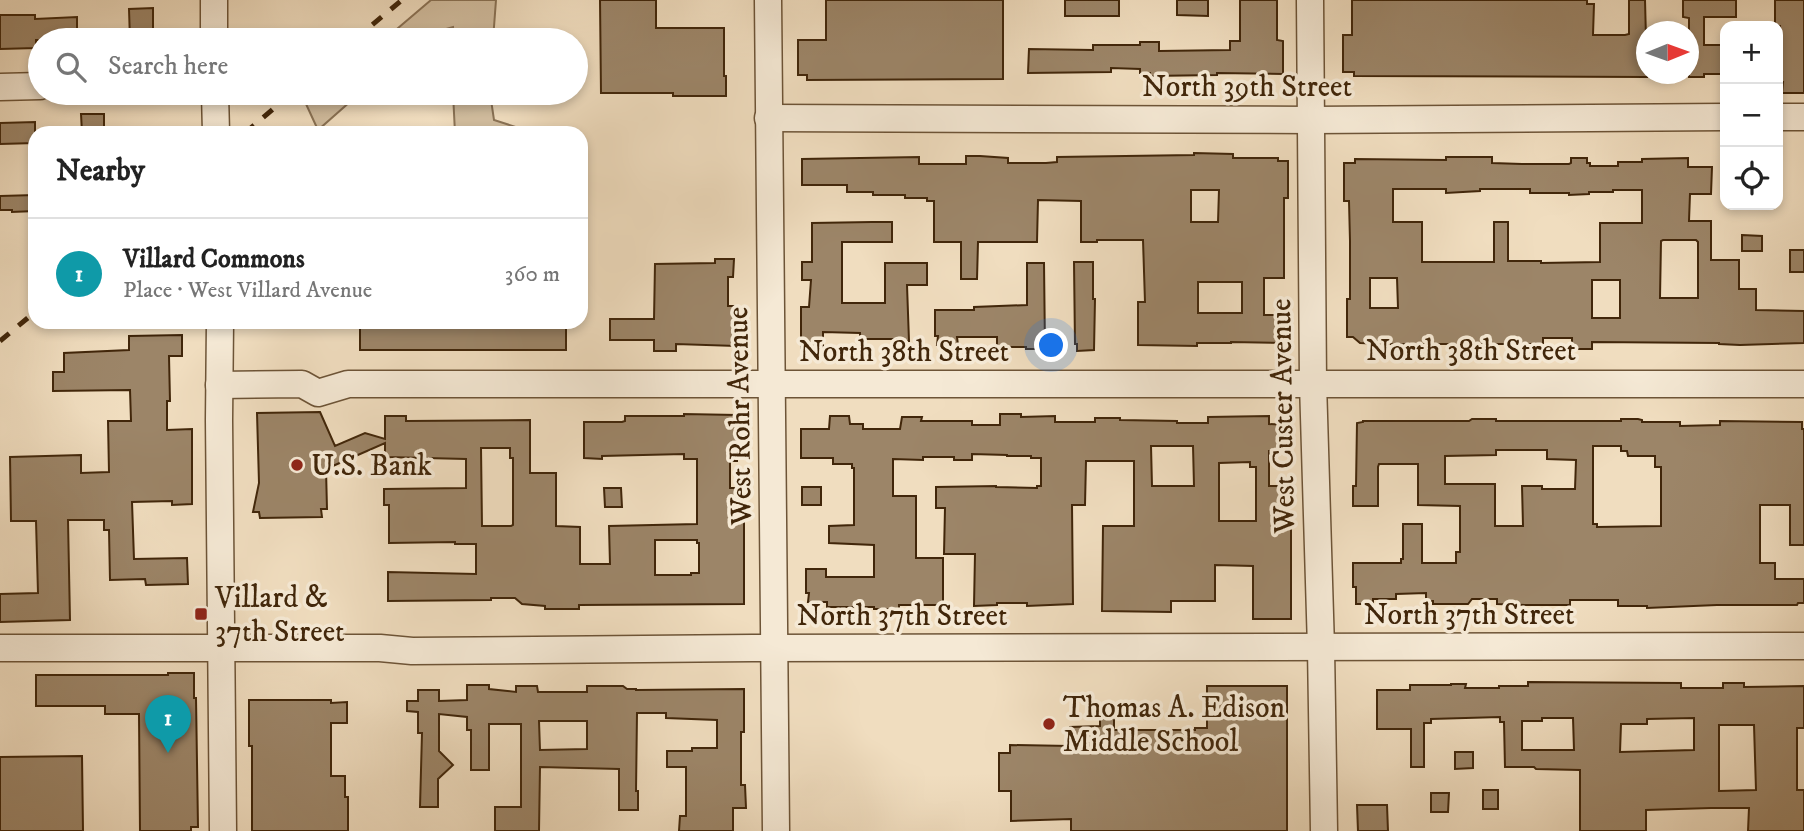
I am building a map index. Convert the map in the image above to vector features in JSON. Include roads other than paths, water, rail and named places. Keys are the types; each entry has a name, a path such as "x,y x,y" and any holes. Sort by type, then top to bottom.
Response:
{"street":[{"path":"214,0 214,28"},
{"name":"West Rohr Avenue","path":"768,0 776,831"},
{"name":"West Custer Avenue","path":"1310,0 1313,383 1324,831"},
{"path":"0,87 28,86"},
{"path":"215,105 216,126"},
{"name":"North 39th Street","path":"768,118 1312,120 1720,117"},
{"path":"1783,117 1804,117"},
{"path":"220,329 223,831"},
{"name":"North 38th Street","path":"219,385 302,384 318,393 348,384 1804,384"},
{"name":"North 37th Street","path":"0,648 426,651 1804,646"}],"railway":[{"path":"368,28 402,0"},
{"path":"253,126 278,105"},
{"path":"0,341 28,318"}],"place":[{"name":"U.S. Bank","path":"297,465"},
{"name":"Villard & 37th Street","path":"201,614"},
{"name":"Thomas A. Edison Middle School","path":"1049,724"},
{"name":"Villard Commons","path":"168,753"}]}
